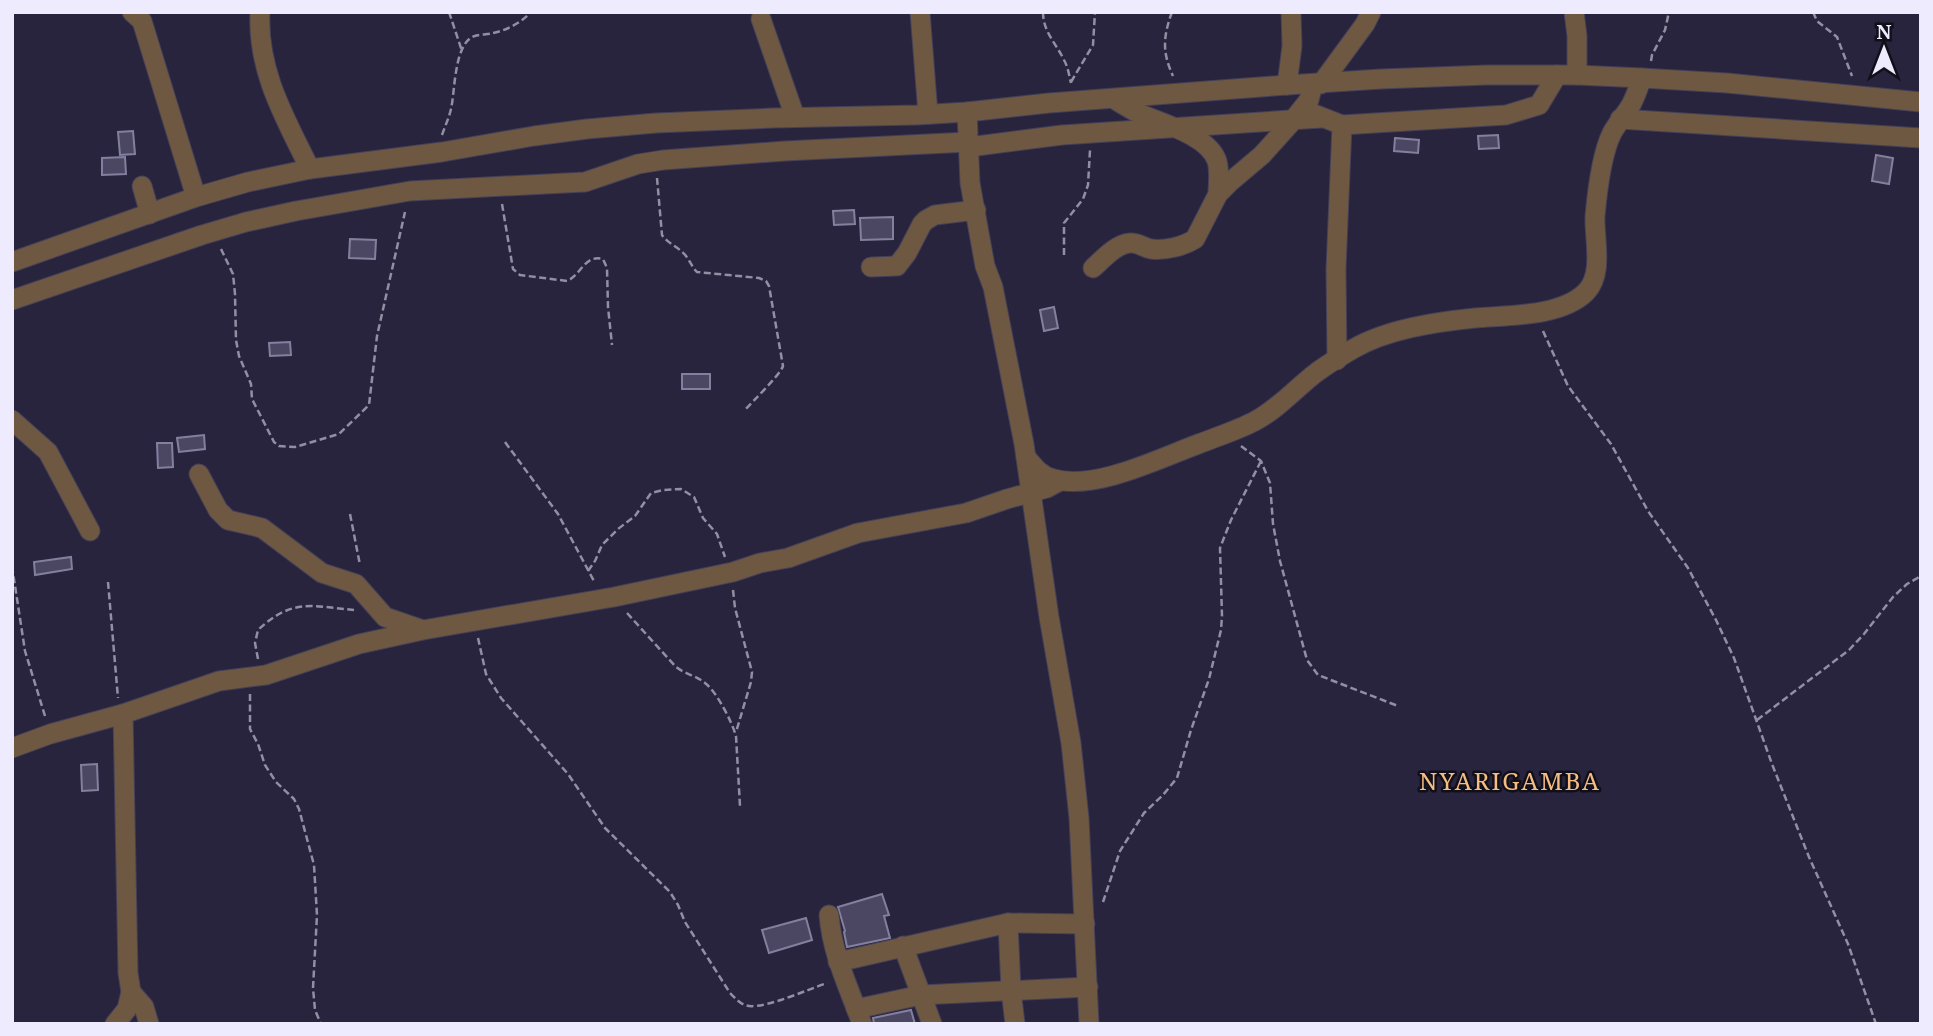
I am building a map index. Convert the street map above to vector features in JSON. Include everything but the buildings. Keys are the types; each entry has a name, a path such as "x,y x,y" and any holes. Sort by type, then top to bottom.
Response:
{"street":[{"path":"260,12 261,51 268,79 310,169"},
{"path":"920,12 928,114"},
{"path":"1287,85 1292,57 1291,12"},
{"path":"1093,268 1120,246 1128,243 1151,249 1188,243 1195,239 1218,194 1262,155 1299,113 1317,84 1365,24 1371,12"},
{"path":"12,300 212,232 284,213 410,191 585,182 630,166 656,161 785,151 968,144 1175,128 1299,113 1342,125 1507,115 1539,105 1567,75 1577,36 1574,12"},
{"path":"140,15 196,197"},
{"path":"761,19 795,117"},
{"path":"12,262 196,197 248,182 310,169 442,152 534,136 656,123 967,112 1072,92 1114,99 1381,79 1567,75 1646,78 1921,102"},
{"path":"1026,457 1037,470 1060,481 1104,477 1149,464 1255,421 1318,372 1355,348 1384,335 1436,323 1527,314 1566,306 1585,293 1593,282 1598,189 1610,136 1646,78"},
{"path":"1114,99 1210,148 1217,160 1218,194"},
{"path":"967,112 971,183 985,266 993,287 1026,457 1049,617 1071,743 1079,818 1089,1024"},
{"path":"1620,119 1921,138"},
{"path":"1337,360 1336,269 1342,125"},
{"path":"142,186 150,214"},
{"path":"871,267 897,266 922,224 935,215 976,209"},
{"path":"12,420 48,452 90,531"},
{"path":"199,474 218,510 228,520 262,528 322,573 356,584 385,617 423,629"},
{"path":"12,748 219,681 257,676 359,644 423,629 608,598 731,573 760,563 788,558 858,533 966,513 1031,494 1060,481"},
{"path":"115,1024 127,1009 131,992 127,945 121,714"},
{"path":"829,915 831,936 859,1016 921,995 1088,987"},
{"path":"842,970 904,946 1008,923 1084,923"},
{"path":"1008,923 1015,1024"},
{"path":"904,946 932,1024"},
{"path":"131,992 144,1007 149,1024"}],"path":[{"path":"449,12 462,51"},
{"path":"442,152 442,137 452,106 457,68 469,39 509,28 531,12"},
{"path":"1043,12 1048,35 1066,62 1072,92"},
{"path":"1072,92 1093,45 1095,12"},
{"path":"1172,12 1167,26 1165,54 1181,94"},
{"path":"1646,78 1651,55 1665,30 1669,12"},
{"path":"1813,12 1817,21 1837,37 1852,78 1854,95"},
{"path":"1064,255 1065,223 1083,199 1088,185 1090,155 1087,133"},
{"path":"656,161 660,232 665,240 687,256 696,272 759,278 769,286 783,366 781,372 744,411"},
{"path":"500,186 510,258 516,272 567,281 574,278 591,259 600,258 605,262 612,345"},
{"path":"212,232 233,274 236,340 239,356 251,384 252,398 274,442 279,446 295,447 339,434 372,399 377,336 410,191"},
{"path":"1527,314 1542,328 1568,386 1611,444 1648,511 1688,568 1734,658 1809,857 1848,944 1876,1024"},
{"path":"1218,437 1237,444 1261,461 1270,483 1273,524 1280,561 1307,660 1318,675 1398,706"},
{"path":"505,442 558,514 588,570 608,598 681,672 702,680 712,689 735,734 740,806"},
{"path":"1084,923 1098,911 1120,851 1137,822 1177,778 1209,679 1221,630 1220,548 1261,461"},
{"path":"588,570 602,545 618,528 635,516 651,493 681,489 694,497 702,518 717,534 730,569 735,608 752,672 735,734"},
{"path":"351,514 358,561 362,570"},
{"path":"12,566 24,651 50,734"},
{"path":"1758,720 1849,650 1893,597 1921,576"},
{"path":"108,582 121,714"},
{"path":"321,1024 315,1010 313,988 317,915 314,865 299,809 294,799 276,782 265,765 250,729 257,676 256,636 264,625 290,608 306,605 358,610 385,617"},
{"path":"474,621 486,674 501,698 568,774 605,828 670,892 685,922 730,993 747,1006 762,1005 842,970"}],"district":[{"name":"NYARIGAMBA","path":"1510,780"}]}
